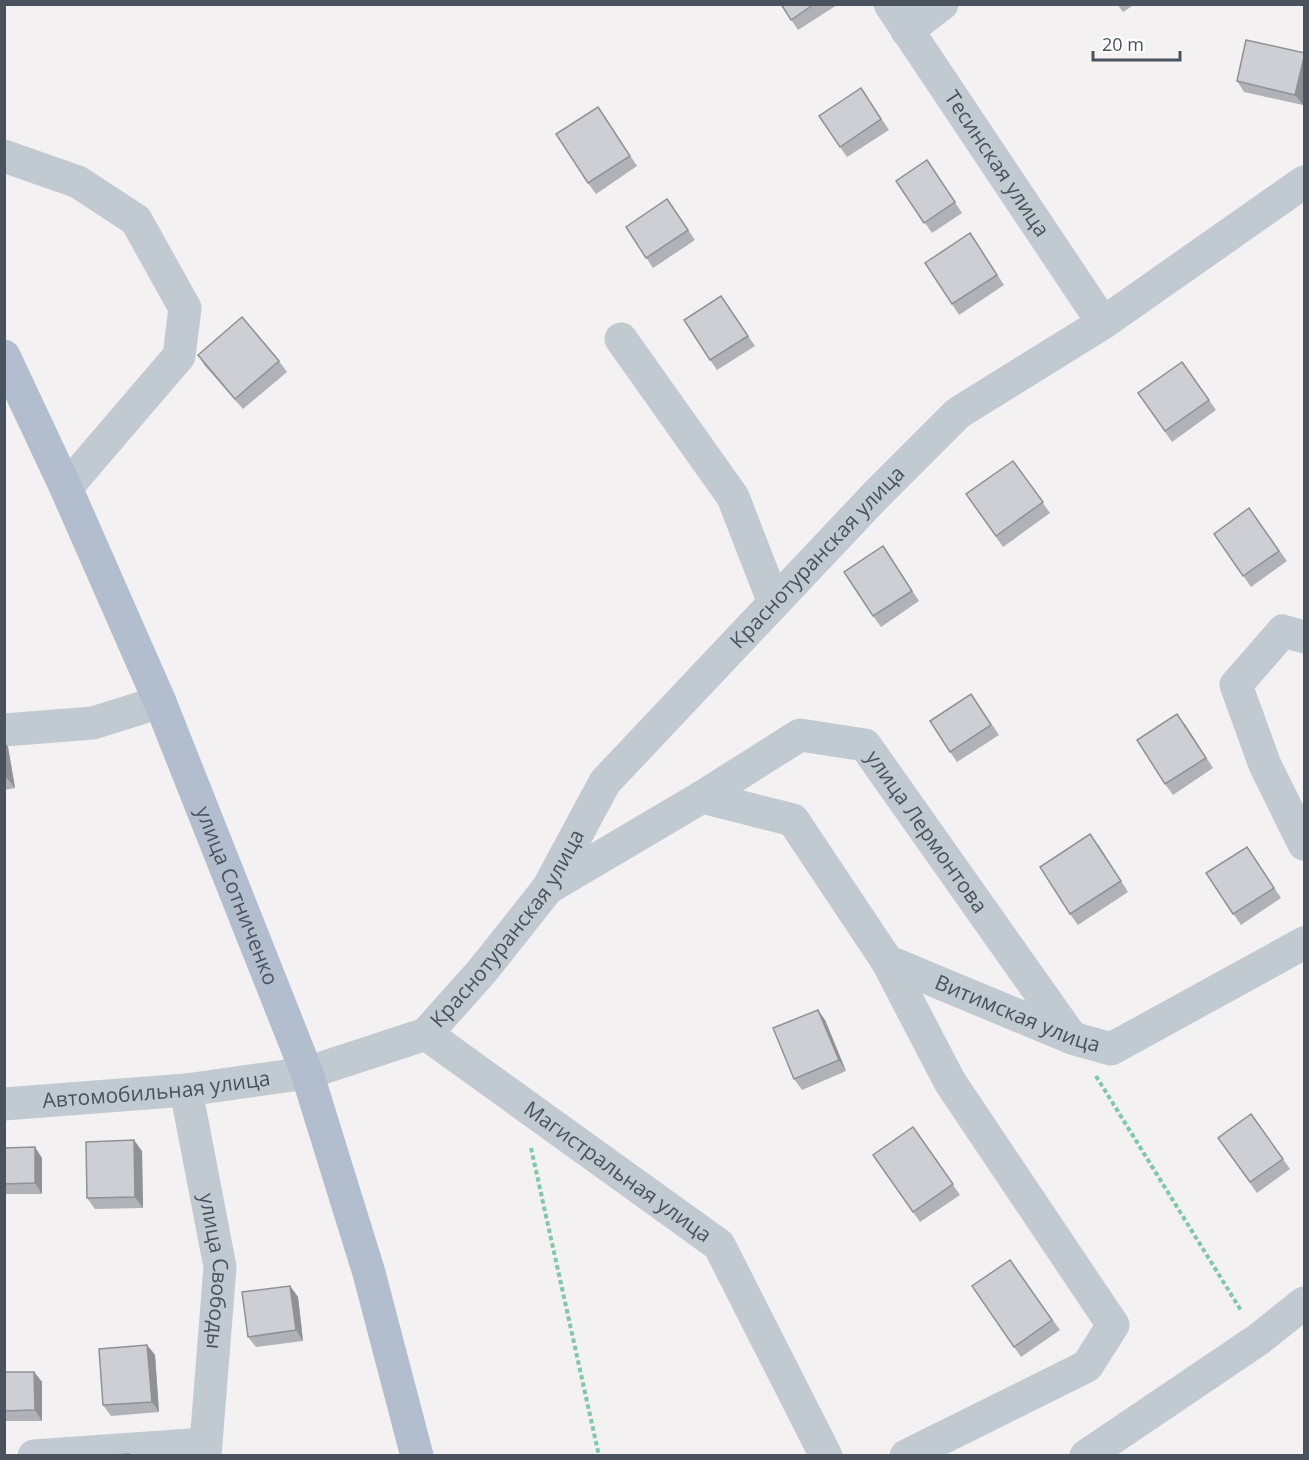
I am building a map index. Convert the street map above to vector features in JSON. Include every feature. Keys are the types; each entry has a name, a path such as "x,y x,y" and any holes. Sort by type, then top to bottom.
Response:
{"main road":[{"name":"улица Сотниченко","path":"4,356 66,488 160,702 307,1073 369,1273 417,1455"}],"street":[{"path":"898,18 942,4"},
{"name":"Тесинская улица","path":"898,18 1103,323"},
{"path":"4,156 78,182 136,220 185,308 179,356 66,488"},
{"name":"Краснотуранская улица","path":"426,1034 483,970 548,888 605,782 875,496 958,413 1103,323 1305,182"},
{"path":"621,339 733,497 774,603"},
{"path":"1305,637 1283,631 1236,685 1265,765 1305,844"},
{"path":"4,730 93,723 160,702"},
{"name":"улица Лермонтова","path":"548,888 702,797 800,735 865,745 1072,1038"},
{"path":"702,797 793,820 887,961 950,1082 1113,1325 1087,1366 906,1455"},
{"name":"Витимская улица","path":"887,961 1072,1038 1111,1049 1305,943"},
{"path":"307,1073 426,1034"},
{"name":"Магистральная улица","path":"426,1034 719,1245 826,1455"},
{"name":"Автомобильная улица","path":"4,1104 186,1090 307,1073"},
{"name":"улица Свободы","path":"186,1090 220,1267 205,1450"},
{"path":"1086,1455 1259,1339 1305,1303"},
{"path":"34,1455 205,1450"}],"path":[{"path":"1072,1038 1259,1339"},
{"path":"530,1147 599,1455"}],"building":[{"path":"781,4 814,4 791,20"},
{"path":"1246,40 1305,53 1295,95 1237,81"},
{"path":"861,88 881,119 840,147 819,116"},
{"path":"598,107 630,156 588,183 556,134"},
{"path":"927,160 955,202 924,223 896,181"},
{"path":"667,199 688,230 646,258 626,227"},
{"path":"970,233 997,275 952,304 925,263"},
{"path":"721,296 748,336 710,360 684,320"},
{"path":"242,317 279,361 235,399 198,355"},
{"path":"1182,362 1209,400 1165,431 1138,393"},
{"path":"1013,461 1043,502 996,536 966,494"},
{"path":"1249,508 1279,551 1243,576 1214,534"},
{"path":"883,546 912,591 873,616 844,572"},
{"path":"971,694 991,725 950,752 930,721"},
{"path":"1177,714 1206,758 1165,784 1137,740"},
{"path":"4,760 7,778 4,778"},
{"path":"1090,834 1121,881 1070,914 1040,867"},
{"path":"1247,847 1274,888 1233,914 1206,873"},
{"path":"818,1010 839,1060 794,1079 773,1028"},
{"path":"1251,1114 1283,1159 1250,1182 1218,1138"},
{"path":"913,1127 953,1184 913,1212 873,1155"},
{"path":"134,1140 135,1197 87,1198 86,1142"},
{"path":"35,1147 35,1183 4,1184 4,1148"},
{"path":"1010,1260 1052,1320 1014,1347 972,1286"},
{"path":"290,1286 296,1330 248,1337 242,1292"},
{"path":"147,1345 152,1402 103,1405 99,1349"},
{"path":"4,1372 34,1372 35,1410 4,1411"}]}
